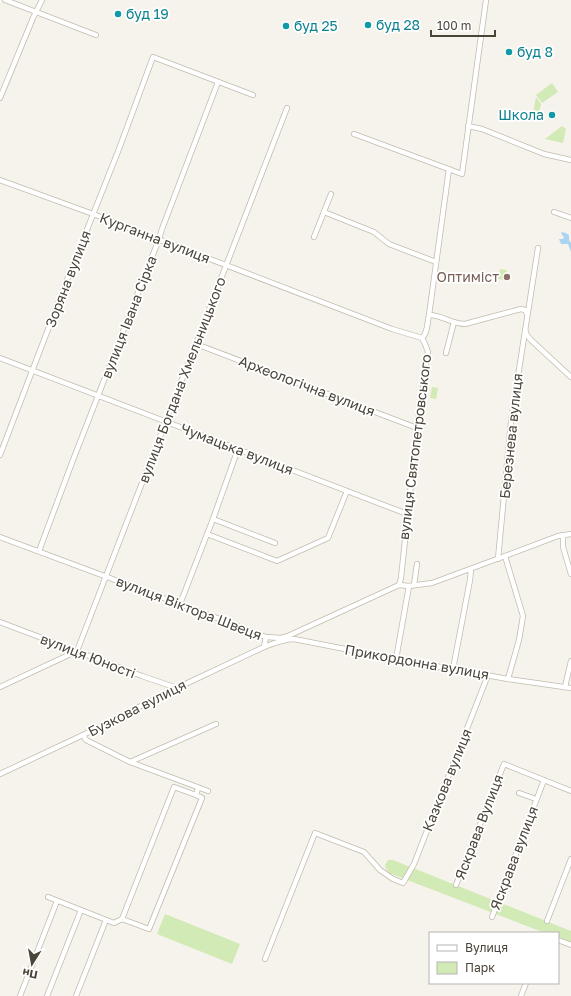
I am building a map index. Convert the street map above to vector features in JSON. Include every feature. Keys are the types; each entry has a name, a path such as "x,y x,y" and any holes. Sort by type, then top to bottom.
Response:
{"street":[{"path":"5,0 96,35"},
{"path":"0,98 1,90 42,0"},
{"path":"354,134 462,174 486,0"},
{"name":"Зоряна вулиця","path":"0,455 119,149 153,57 218,82"},
{"path":"218,82 253,95"},
{"name":"вулиця Івана Сірка","path":"39,551 218,82"},
{"name":"вулиця Богдана Хмельницького","path":"77,652 287,108"},
{"path":"468,126 482,129 544,154 571,160"},
{"name":"вулиця Святопетровського","path":"399,585 417,428 428,352 422,338 426,332 429,315 449,169"},
{"name":"Курганна вулиця","path":"0,180 159,239 392,329 422,338"},
{"path":"314,237 331,194"},
{"path":"324,212 374,232 389,244 436,262"},
{"path":"554,212 571,218"},
{"name":"Березнева вулиця","path":"498,559 511,420 538,248"},
{"path":"429,315 438,315 460,324 466,324 521,309 525,310 528,314"},
{"path":"446,354 454,322"},
{"path":"525,330 531,340 571,377"},
{"name":"Археологічна вулиця","path":"196,344 417,428"},
{"name":"Чумацька вулиця","path":"0,358 408,514"},
{"path":"180,604 238,449"},
{"path":"207,534 277,561 328,538 348,491"},
{"path":"213,519 275,543"},
{"path":"399,585 412,586 432,583 558,536 571,534"},
{"path":"563,535 563,547 571,574"},
{"name":"вулиця Віктора Швеця","path":"0,537 266,637 281,638 288,636 399,585"},
{"path":"505,556 523,616 519,640 508,679"},
{"path":"396,659 417,564"},
{"path":"453,669 471,569"},
{"name":"вулиця Юності","path":"0,622 77,652 177,688"},
{"path":"264,647 266,637"},
{"name":"Прикордонна вулиця","path":"264,647 280,641 294,639 508,679 571,688"},
{"name":"Бузкова вулиця","path":"0,774 83,736 177,688 264,647"},
{"path":"0,687 77,652"},
{"path":"565,687 571,661"},
{"name":"Казкова вулиця","path":"265,959 315,833 364,852 380,870 393,879 403,883 414,864 488,675"},
{"path":"130,762 216,724"},
{"path":"83,736 86,740 130,762 208,792"},
{"name":"Яскрава Вулиця","path":"456,885 504,764 544,780"},
{"path":"544,780 571,791"},
{"name":"Яскрава вулиця","path":"492,917 544,780"},
{"path":"48,897 114,923 122,919 174,787 202,798 149,929 122,919"},
{"path":"196,795 198,788"},
{"name":"Яскрава вулиця","path":"519,793 536,799"},
{"path":"547,921 571,859"},
{"path":"20,996 57,901"},
{"path":"47,996 80,910"},
{"path":"76,996 106,920"},
{"path":"559,940 571,945"},
{"path":"521,996 526,984"}],"green space":[{"path":"552,83 558,92 542,103 536,95"},
{"path":"536,97 541,104 539,115 532,119"},
{"path":"562,126 566,129 563,143 545,139"},
{"path":"500,269 507,270 506,280 498,279"},
{"path":"432,387 438,388 436,399 430,398"},
{"path":"388,860 393,860 571,931 571,943 559,938 559,932 542,932 389,873 385,865"},
{"path":"165,914 240,944 232,964 157,934"}],"water":[{"path":"561,232 569,235 571,252 568,244 561,244 559,239 563,239 564,237"}],"place":[{"name":"буд 19","path":"118,14"},
{"name":"буд 28","path":"368,25"},
{"name":"буд 25","path":"286,26"},
{"name":"буд 8","path":"509,52"},
{"name":"Школа","path":"552,115"},
{"name":"Оптиміст","path":"507,277"}]}
